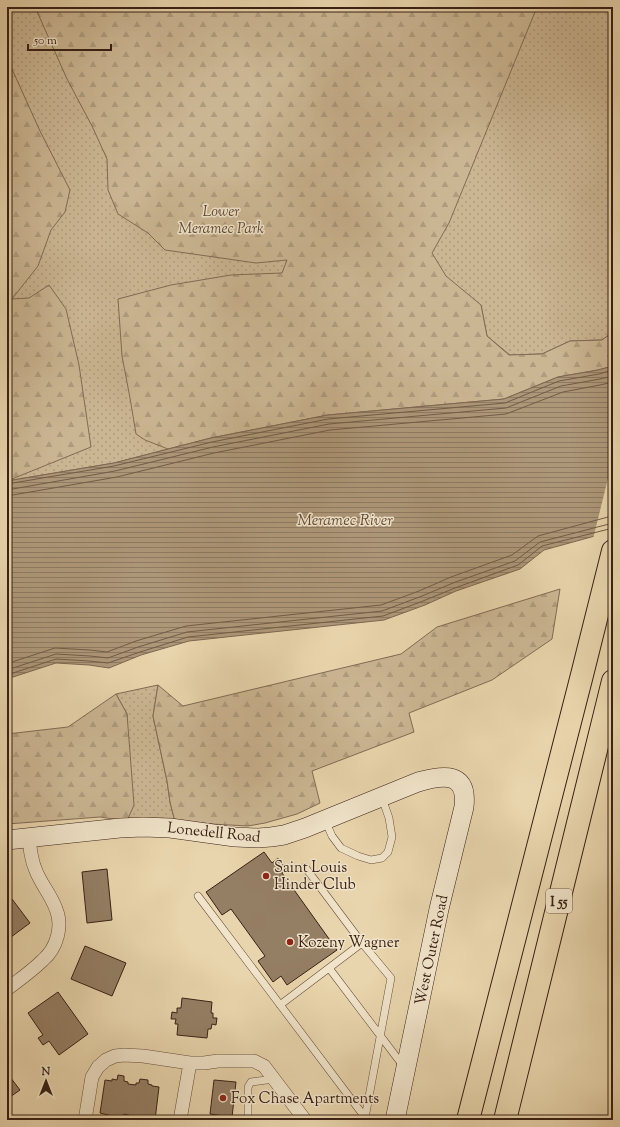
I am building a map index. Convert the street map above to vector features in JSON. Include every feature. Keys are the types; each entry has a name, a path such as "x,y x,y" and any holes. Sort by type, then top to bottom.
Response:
{"highway":[{"name":"I 55","path":"468,1120 613,551"},
{"name":"I 55","path":"505,1120 613,681"}],"street":[{"name":"Lonedell Road","path":"7,840 120,828 152,827 170,828 235,838 264,838 295,832 418,782 444,777 455,779 458,782"},
{"name":"West Outer Road","path":"395,1120 440,909 464,807 465,794 458,782"},
{"path":"7,989 44,960 56,942 58,931 56,910 35,870 29,838"},
{"path":"85,1120 92,1077 98,1067 106,1060 115,1056 124,1055 190,1063 254,1061 264,1066 305,1120"},
{"path":"180,1120 190,1063"}],"lane":[{"path":"325,820 332,836 341,848 371,860 382,858 388,852 392,837 389,818 382,797"},
{"path":"305,867 362,943 391,978 366,1119"},
{"path":"198,896 366,1119"},
{"path":"280,1005 362,943"},
{"path":"329,968 406,1069"},
{"path":"250,1120 248,1118 248,1087 251,1082 274,1079"}],"green space":[{"name":"Lower Meramec Park","path":"7,7 613,7 613,332 602,340 570,341 542,354 510,355 487,336 481,305 394,409 328,415 211,438 114,463 7,481"},
{"name":"Lower Meramec Park","path":"35,7 537,7 449,223 432,253 446,276 481,305 487,336 509,355 542,354 570,341 602,340 613,332 613,366 558,377 504,399 328,415 211,438 168,449 145,440 136,434 122,356 118,299 171,285 231,275 282,273 287,260 256,263 165,250 148,233 118,214 108,190 107,159 92,126 67,79"},
{"path":"7,58 40,131 70,190 65,212 51,230 38,266 12,299 29,298 49,285 66,309 79,365 91,447 7,481"},
{"path":"560,589 552,639 492,680 409,713 414,732 312,771 320,803 297,814 248,826 175,822 153,716 158,685 183,706 401,654 437,627"},
{"path":"158,685 153,716 175,822 127,821 127,714 116,694"},
{"path":"116,694 127,714 134,805 127,821 100,817 7,824 7,734 68,727"}],"water":[{"name":"Meramec River","path":"613,366 613,531 544,550 520,569 456,591 425,605 384,620 189,641 141,655 109,668 56,663 13,677 7,676 7,481 114,463 211,438 328,415 504,399 558,377"}],"pier":[{"path":"613,458 613,534 593,539"}],"building":[{"path":"264,852 272,863 278,858 287,870 282,873 337,950 287,985 281,976 273,982 258,961 265,956 231,909 222,915 206,892"},
{"path":"107,869 112,920 87,923 82,872"},
{"path":"12,899 30,923 7,940 7,902"},
{"path":"85,946 126,963 112,996 71,979"},
{"path":"58,992 88,1034 59,1055 49,1041 43,1045 38,1038 43,1035 28,1013"},
{"path":"182,998 212,1002 211,1013 213,1013 213,1018 217,1018 216,1025 212,1024 211,1029 208,1029 207,1038 177,1035 178,1024 175,1024 176,1019 171,1019 172,1012 177,1013 177,1008 181,1008"},
{"path":"7,1073 20,1090 7,1099"},
{"path":"118,1075 124,1076 124,1081 128,1082 128,1084 136,1085 136,1083 139,1083 140,1079 148,1080 148,1084 159,1087 155,1120 136,1120 131,1118 132,1116 124,1114 123,1117 119,1117 118,1120 111,1120 112,1116 100,1113 105,1080 117,1080"},
{"name":"Fox Chase Apartments","path":"214,1080 236,1082 232,1117 210,1114"}],"place":[{"name":"Saint Louis Hinder Club","path":"266,876"},
{"name":"Kozeny Wagner","path":"290,942"},
{"name":"Fox Chase Apartments","path":"223,1098"}]}
